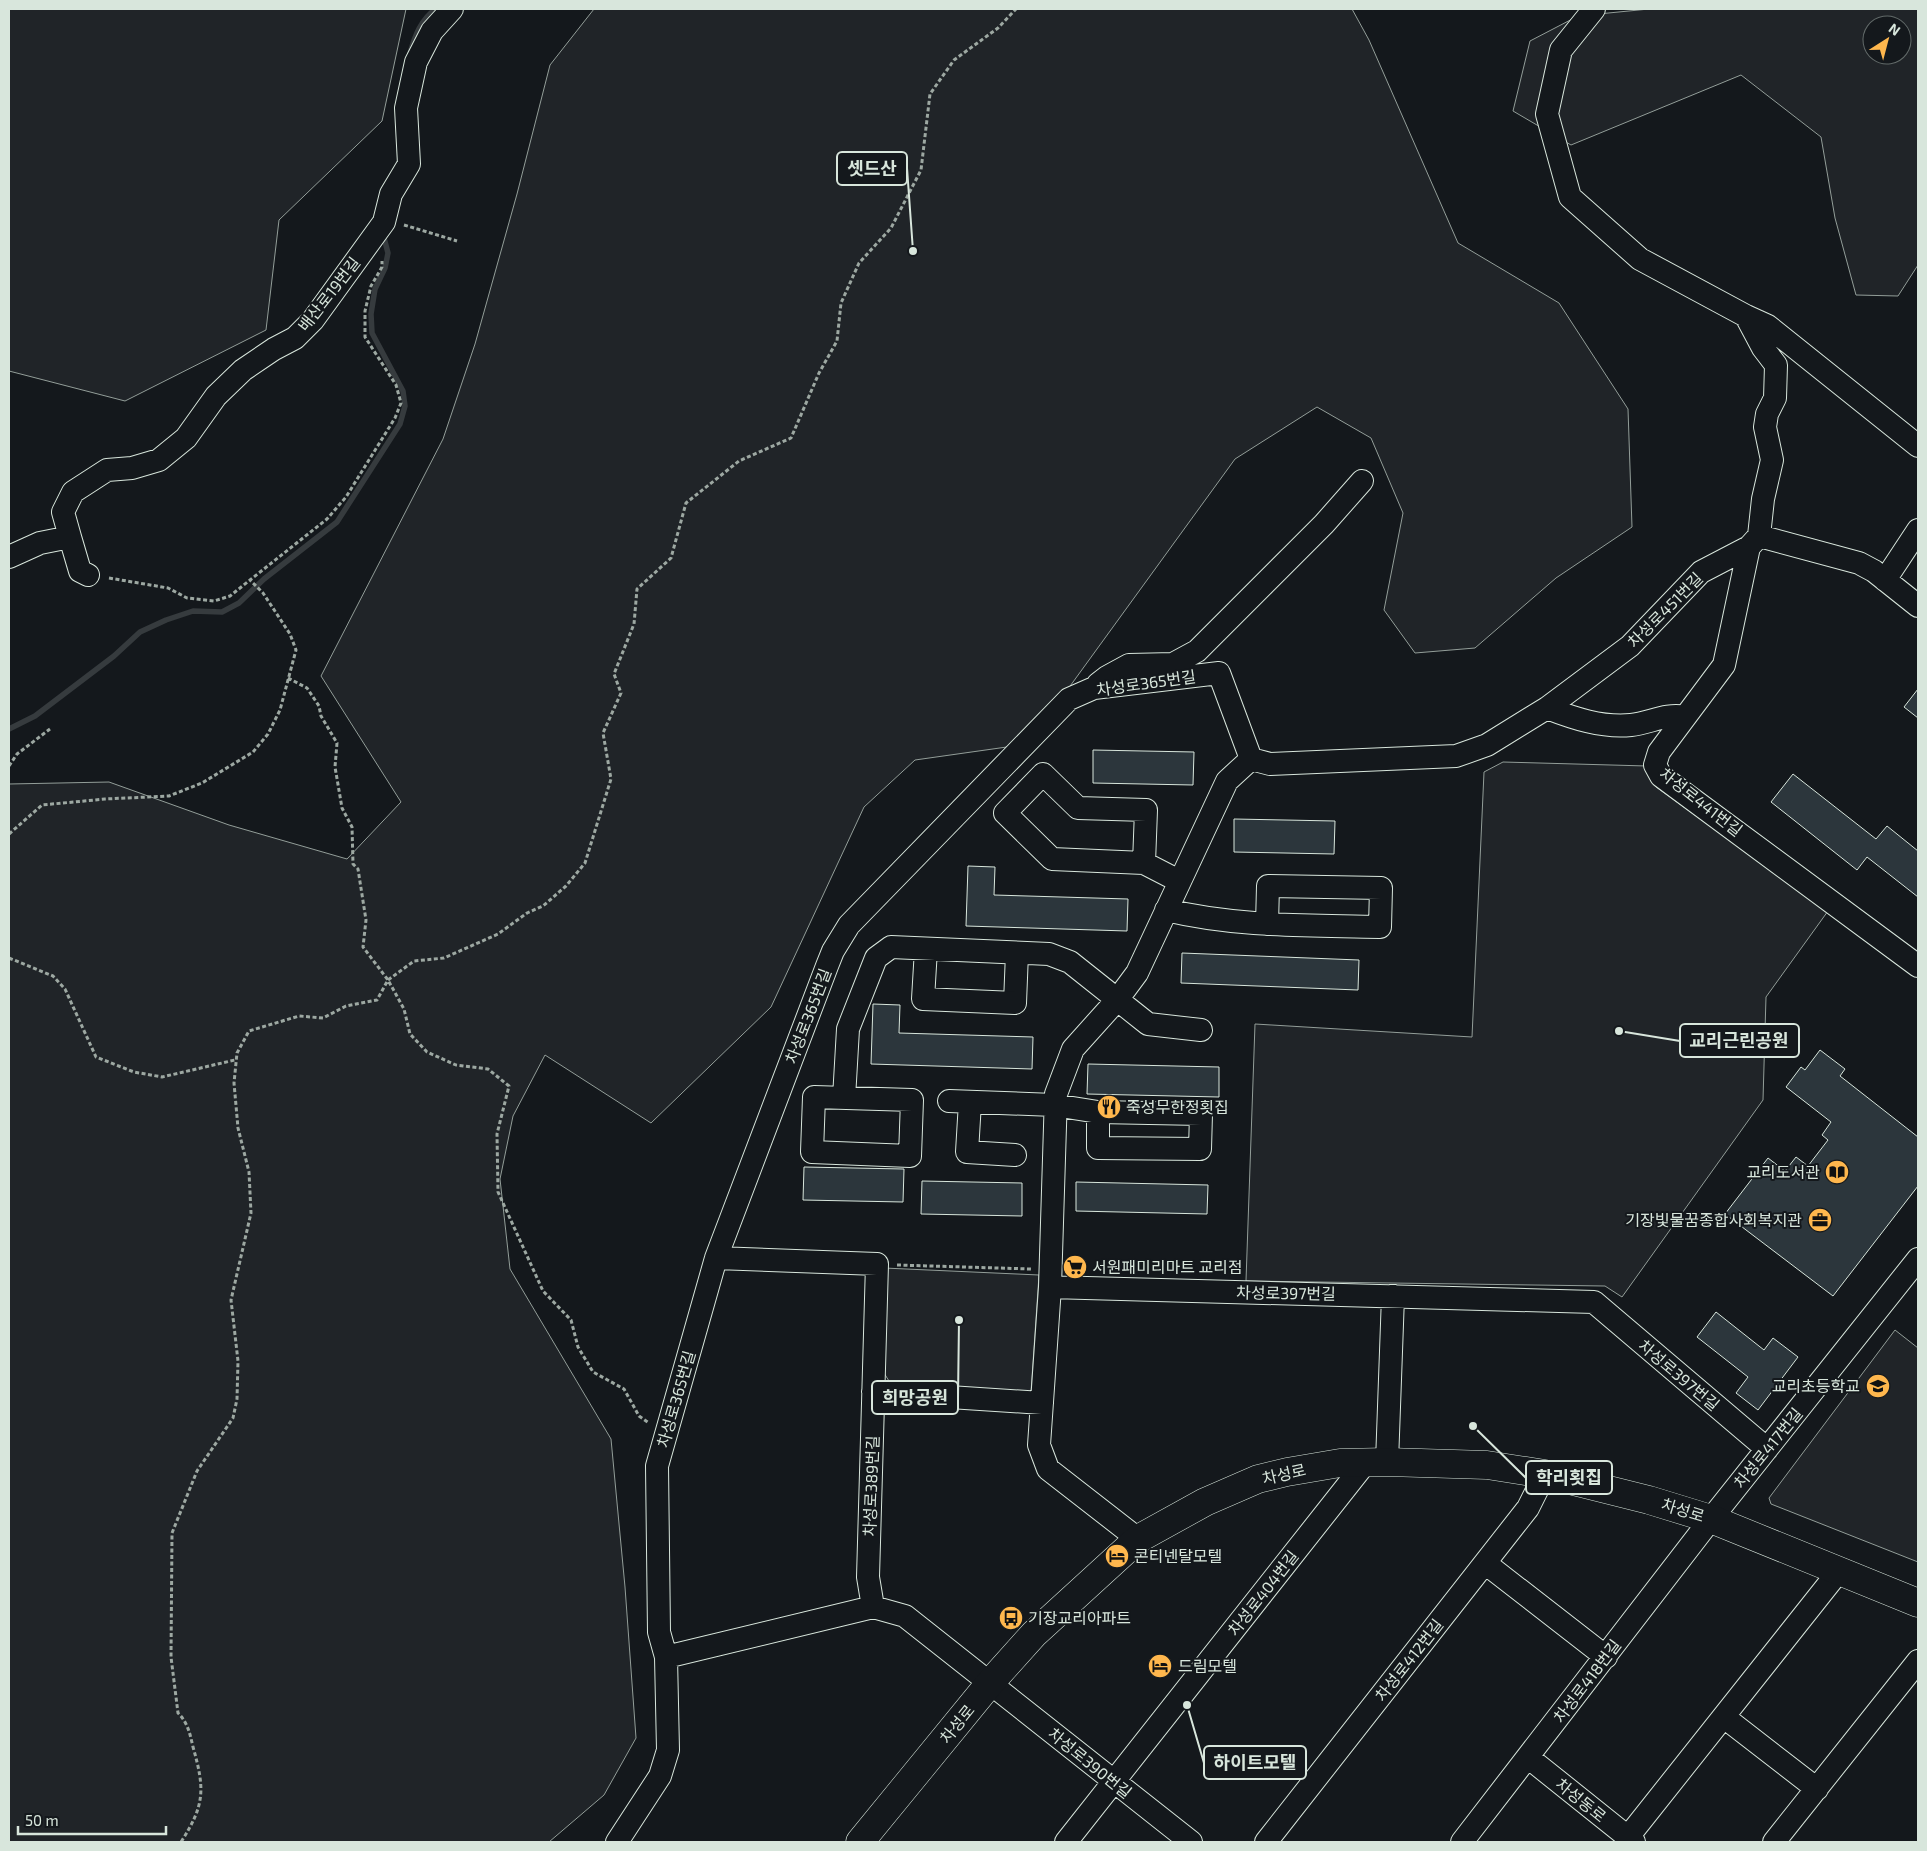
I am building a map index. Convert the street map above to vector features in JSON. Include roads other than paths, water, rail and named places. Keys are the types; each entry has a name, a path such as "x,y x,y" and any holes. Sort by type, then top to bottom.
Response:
{"main road":[{"name":"차성로","path":"860,1842 990,1683 1034,1634 1138,1539 1205,1502 1258,1479 1317,1466 1377,1462 1487,1465 1545,1474 1649,1500 1711,1519 1918,1603"}],"street":[{"name":"배산로19번길","path":"88,575 80,571 63,512 73,492 107,470 132,468 159,460 186,438 216,396 244,370 274,349 295,338 313,320 380,227 391,194 409,164 406,108 416,62 432,31 452,9"},
{"path":"1594,9 1561,50 1547,114 1570,197 1640,259 1768,326 1918,446"},
{"name":"차성로441번길","path":"1746,316 1763,348 1776,365 1774,398 1767,414 1765,427 1772,460 1724,665 1659,752 1654,765 1661,776 1918,966"},
{"path":"1094,688 1107,677 1129,665 1172,664 1198,651 1324,524 1362,481"},
{"path":"1885,580 1918,530"},
{"path":"9,557 40,542 70,537"},
{"path":"1754,542 1859,563 1874,570 1918,606"},
{"name":"차성로451번길","path":"1251,759 1270,764 1456,756 1487,744 1547,708 1630,646 1701,572 1754,542"},
{"name":"차성로365번길","path":"617,1842 660,1776 668,1750 666,1657 658,1632 657,1466 716,1258 827,966 840,938 849,925 1069,699 1094,688 1219,673 1251,759"},
{"path":"1547,708 1578,720 1613,724 1630,725 1674,715 1685,717"},
{"path":"1138,1539 1048,1469 1039,1445 1050,1279 1054,1105 1061,1077 1073,1049 1117,1000 1137,973 1227,781 1251,759"},
{"path":"1144,863 1146,810 1078,808 1043,774 1005,813 1052,859 1144,863 1179,881"},
{"path":"1166,910 1236,923 1267,924 1380,927 1381,888 1268,886 1267,924"},
{"path":"844,1098 848,1030 876,958 885,949 1017,953 1060,957 1076,967 1148,1024 1201,1030"},
{"path":"926,949 923,999 1015,1004 1017,953"},
{"path":"814,1097 844,1098 912,1100 910,1156 812,1152 814,1097"},
{"path":"1015,1155 967,1152 960,1102 1054,1105 1098,1112"},
{"name":"차성로389번길","path":"716,1258 877,1264 868,1577 873,1607"},
{"name":"차성로417번길","path":"1711,1519 1918,1259"},
{"name":"차성로397번길","path":"1050,1279 1393,1296 1594,1302 1767,1449"},
{"path":"1377,1462 1393,1296"},
{"path":"873,1392 1042,1403"},
{"name":"차성로404번길","path":"1066,1842 1377,1462"},
{"name":"차성로412번길","path":"1266,1842 1528,1508 1545,1474"},
{"name":"차성로418번길","path":"1462,1842 1529,1758 1711,1519"},
{"path":"1485,1563 1606,1657"},
{"path":"1631,1840 1724,1716 1840,1571"},
{"path":"666,1657 873,1607 905,1616 990,1683"},
{"path":"1774,1842 1918,1661"},
{"name":"차성로390번길","path":"990,1683 1191,1842"},
{"path":"1724,1716 1817,1788"},
{"name":"차성동로","path":"1529,1758 1631,1840"}],"waterway":[{"path":"410,53 422,23 436,9"},
{"path":"9,729 35,716 114,656 140,632 166,620 193,611 222,612 239,603 264,579 337,522 400,424 405,406 403,391 372,333 371,314 375,289 385,268 388,253 383,234"}],"place":[{"name":"셋드산","path":"913,251"},
{"name":"교리근린공원","path":"1619,1031"},
{"name":"죽성무한정횟집","path":"1109,1107"},
{"name":"교리도서관","path":"1837,1172"},
{"name":"기장빛물꿈종합사회복지관","path":"1820,1220"},
{"name":"서원패미리마트 교리점","path":"1075,1267"},
{"name":"희망공원","path":"959,1320"},
{"name":"교리초등학교","path":"1878,1386"},
{"name":"학리횟집","path":"1473,1426"},
{"name":"콘티넨탈모텔","path":"1117,1556"},
{"name":"기장교리아파트","path":"1011,1618"},
{"name":"드림모텔","path":"1160,1666"},
{"name":"하이트모텔","path":"1187,1705"}]}
